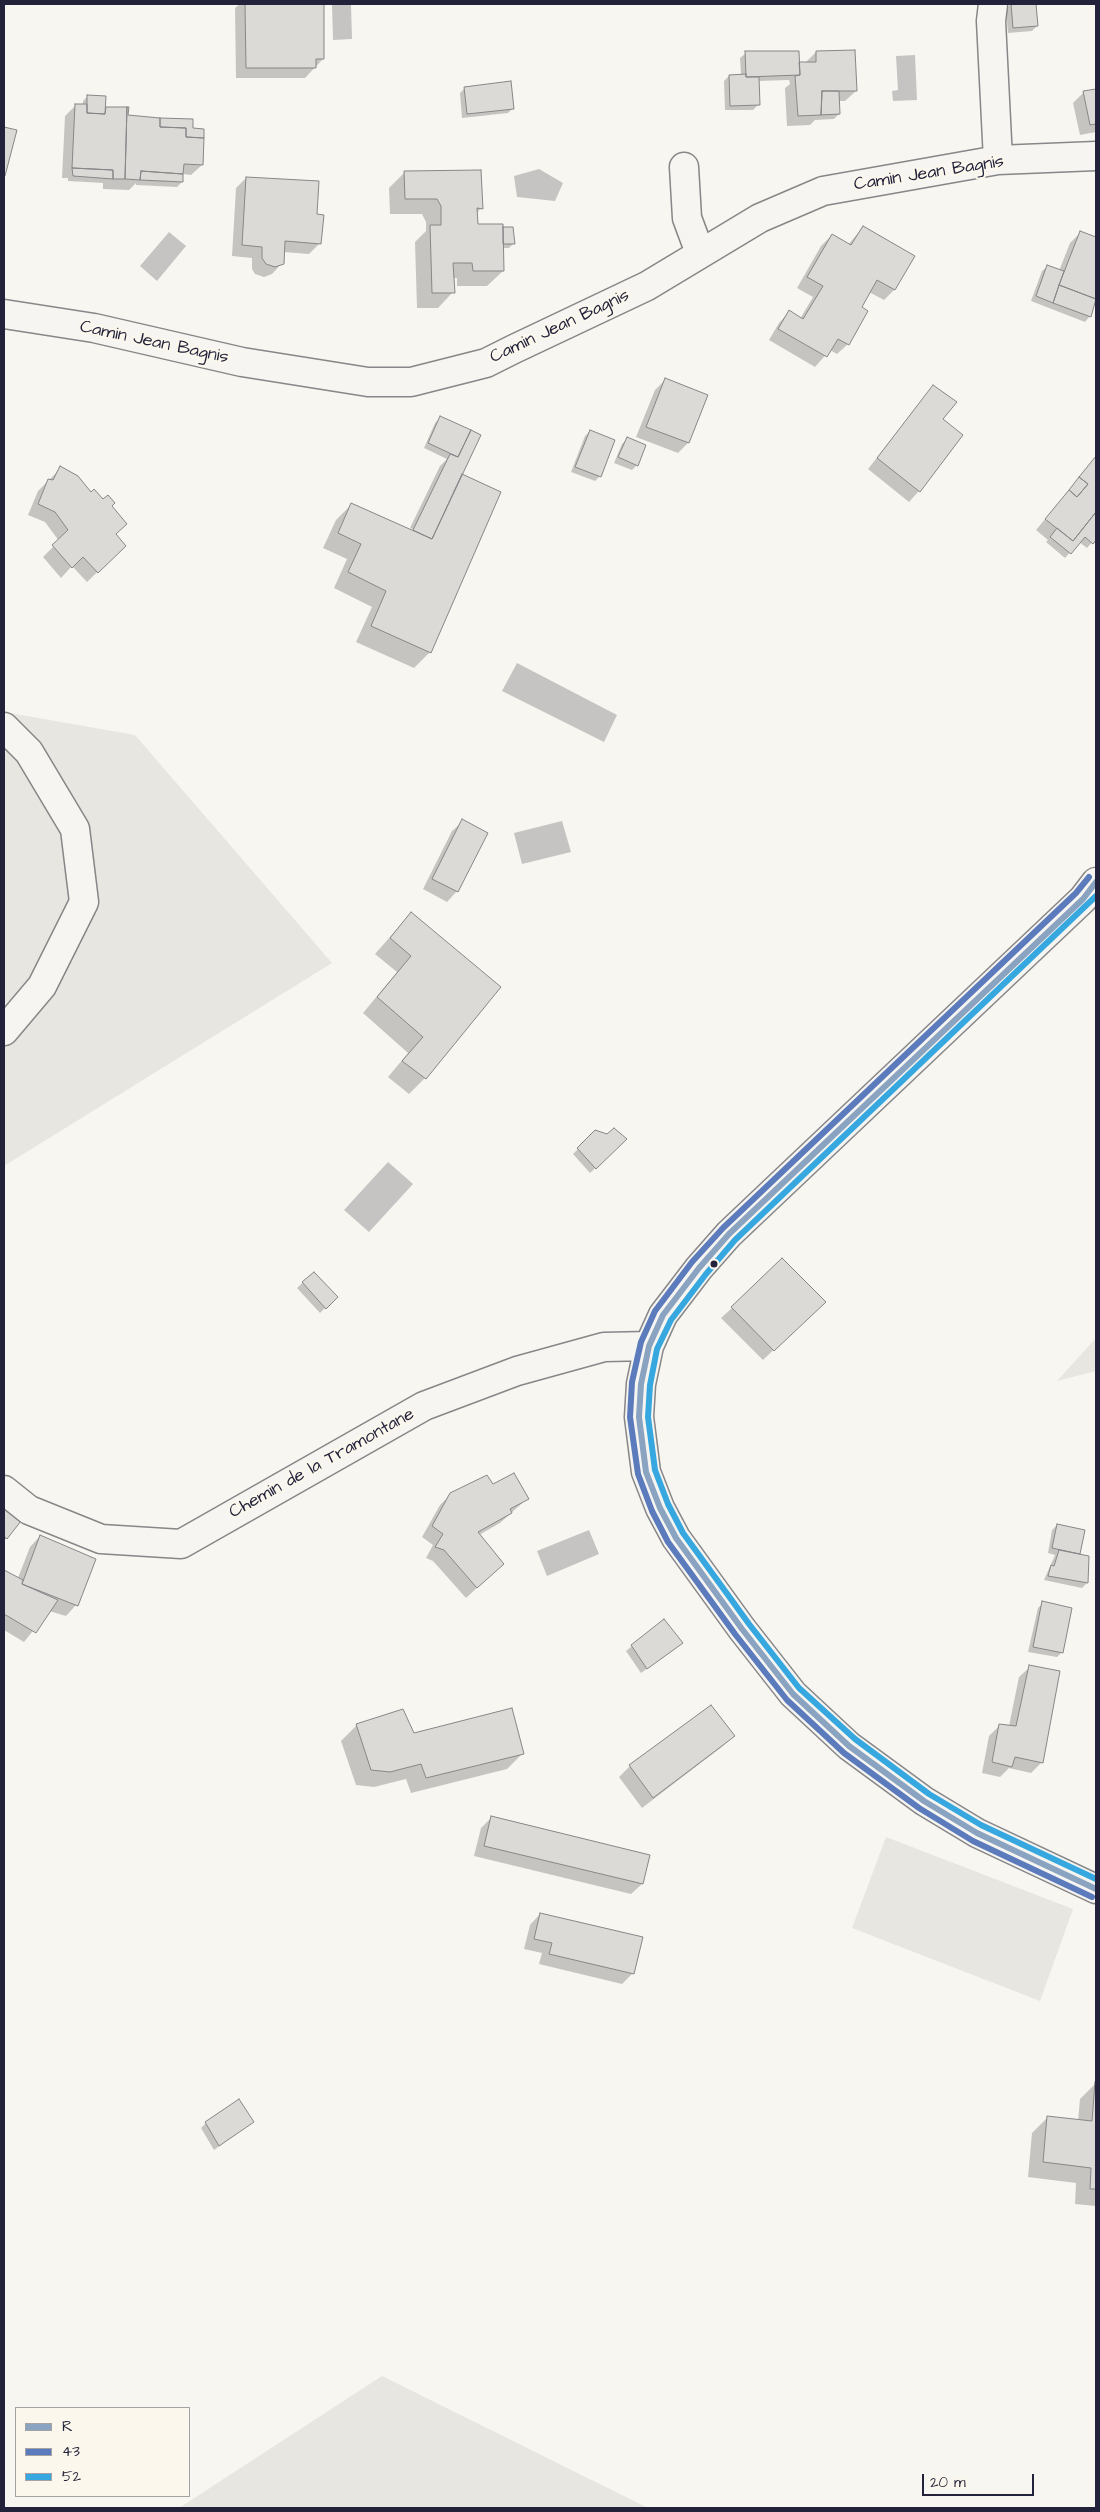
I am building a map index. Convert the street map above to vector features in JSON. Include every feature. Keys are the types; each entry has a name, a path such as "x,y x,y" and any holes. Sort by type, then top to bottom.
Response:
{"street":[{"path":"993,4 990,21 998,160"},
{"name":"Camin Jean Bagnis","path":"4,314 94,328 242,362 368,382 412,382 486,363 647,286 760,218 823,191 998,160 1096,156"},
{"path":"684,168 687,218 700,253"},
{"path":"4,727 29,752 75,828 84,902 42,986 4,1031"},
{"path":"1096,882 1083,899 729,1234 683,1287 663,1315 649,1346 642,1384 639,1417 641,1445 649,1481 676,1538 742,1629 793,1694 849,1746 924,1801 977,1833 1096,1889"},
{"name":"Chemin de la Tramontane","path":"4,1490 29,1510 101,1538 181,1544 424,1406 517,1371 604,1347 649,1346"}],"shaded area":[{"path":"332,4 351,4 352,39 333,40"},
{"path":"915,55 917,100 893,101 892,91 898,90 896,56"},
{"path":"539,169 563,183 555,201 517,197 514,176"},
{"path":"169,232 186,246 157,281 140,266"},
{"path":"517,663 617,715 604,742 502,691"},
{"path":"4,712 135,735 332,963 4,1166"},
{"path":"562,821 571,852 522,864 514,833"},
{"path":"388,1162 413,1184 369,1232 344,1210"},
{"path":"1096,1338 1096,1371 1057,1381"},
{"path":"589,1530 599,1554 547,1576 537,1551"},
{"path":"886,1837 1073,1909 1040,2001 852,1928"},
{"path":"382,2376 648,2508 179,2508"}],"building":[{"path":"245,4 324,4 324,59 316,59 316,68 246,68"},
{"path":"1011,4 1036,4 1038,26 1013,28"},
{"path":"855,50 857,91 822,91 821,115 798,116 795,76 800,75 799,62 816,62 816,51"},
{"path":"745,51 799,51 800,75 746,77"},
{"path":"746,74 746,77 759,77 760,105 730,106 729,75"},
{"path":"511,81 514,109 467,114 464,87"},
{"path":"1096,89 1096,124 1090,125 1083,91"},
{"path":"822,91 839,91 840,114 821,115"},
{"path":"87,95 106,96 105,114 87,113"},
{"path":"75,104 87,104 87,113 105,114 106,107 127,107 125,179 113,179 113,170 72,168"},
{"path":"127,107 129,107 128,115 160,118 160,127 186,128 186,137 204,138 203,165 184,164 183,174 141,171 140,180 125,179"},
{"path":"160,118 193,119 193,128 204,129 204,138 186,137 186,128 160,127"},
{"path":"4,127 17,130 5,176 4,175"},
{"path":"72,168 113,170 113,179 73,176"},
{"path":"481,170 483,209 477,208 478,224 503,224 504,271 473,271 472,263 453,263 455,293 432,293 430,225 441,225 441,206 437,199 405,199 404,171"},
{"path":"141,171 183,174 183,182 140,180"},
{"path":"246,177 319,181 317,214 324,215 321,244 285,241 284,264 275,267 266,264 262,258 262,247 242,245"},
{"path":"863,226 915,256 895,290 877,280 862,307 868,311 849,345 838,339 827,357 778,329 789,310 803,319 823,286 807,277 832,234 851,245"},
{"path":"503,227 513,227 515,244 503,244"},
{"path":"1080,231 1096,237 1096,299 1059,285"},
{"path":"1047,265 1064,271 1053,303 1036,296"},
{"path":"1059,285 1096,299 1091,317 1053,303"},
{"path":"665,378 708,395 689,443 646,427"},
{"path":"933,385 957,402 943,419 963,435 920,492 877,458"},
{"path":"440,416 471,430 458,457 428,443"},
{"path":"471,430 481,435 432,539 413,530 450,454 458,457"},
{"path":"590,430 615,440 601,477 575,467"},
{"path":"627,437 646,445 638,466 618,457"},
{"path":"1096,456 1096,512 1073,541 1045,519 1069,490 1077,497 1088,484 1079,477"},
{"path":"60,466 78,476 91,492 94,489 103,499 108,495 115,503 112,506 127,524 116,534 126,546 98,573 83,557 72,568 52,545 68,530 55,512 38,504 48,479 53,480"},
{"path":"462,474 501,492 431,653 371,626 386,591 348,572 361,544 338,533 351,503 432,539"},
{"path":"1079,477 1088,484 1077,497 1069,490"},
{"path":"1096,512 1096,540 1093,544 1085,537 1071,554 1050,537 1057,528 1073,541"},
{"path":"462,819 488,833 458,892 432,879"},
{"path":"411,912 501,987 426,1079 402,1061 423,1037 377,997 411,956 390,938"},
{"path":"614,1128 627,1139 596,1169 577,1148 595,1130 607,1134"},
{"path":"782,1258 826,1302 774,1351 731,1307"},
{"path":"314,1272 338,1297 326,1309 302,1282"},
{"path":"514,1473 529,1499 510,1509 512,1513 478,1532 504,1564 477,1588 444,1550 435,1547 443,1534 432,1526 450,1493 487,1475 493,1484"},
{"path":"4,1507 21,1521 7,1539 4,1536"},
{"path":"1057,1524 1085,1530 1080,1554 1052,1548"},
{"path":"40,1535 96,1559 78,1606 22,1584"},
{"path":"1059,1550 1089,1556 1088,1583 1048,1576 1051,1565 1054,1566"},
{"path":"4,1570 23,1580 22,1584 58,1600 36,1633 4,1614"},
{"path":"1042,1601 1072,1608 1063,1653 1033,1647"},
{"path":"664,1619 683,1643 647,1669 631,1645"},
{"path":"1029,1665 1060,1671 1043,1763 1015,1757 1012,1767 992,1762 999,1724 1016,1726"},
{"path":"711,1705 735,1736 653,1798 629,1765"},
{"path":"512,1708 524,1754 426,1778 421,1764 390,1772 371,1770 356,1724 403,1709 414,1733"},
{"path":"491,1816 650,1855 643,1884 484,1846"},
{"path":"540,1913 643,1937 634,1974 549,1954 552,1943 534,1939"},
{"path":"1095,2082 1096,2189 1090,2189 1091,2168 1043,2162 1047,2116 1092,2121"},
{"path":"239,2099 254,2122 219,2146 205,2122"}],"transit line":[{"name":"43","path":"1089,877 1076,893 723,1228 692,1262 655,1311 641,1342 632,1382 630,1417 638,1474 652,1511 668,1542 735,1634 787,1700 844,1753 919,1808 973,1841 1092,1897"},
{"name":"R","path":"1096,882 1083,899 729,1234 699,1268 663,1315 649,1346 641,1384 639,1417 646,1472 660,1508 676,1538 742,1629 793,1694 849,1746 924,1801 977,1833 1096,1889"},
{"name":"52","path":"1096,896 735,1240 671,1320 657,1349 650,1385 648,1417 655,1470 668,1504 683,1533 749,1624 799,1688 855,1739 929,1794 981,1825 1096,1879"}]}
